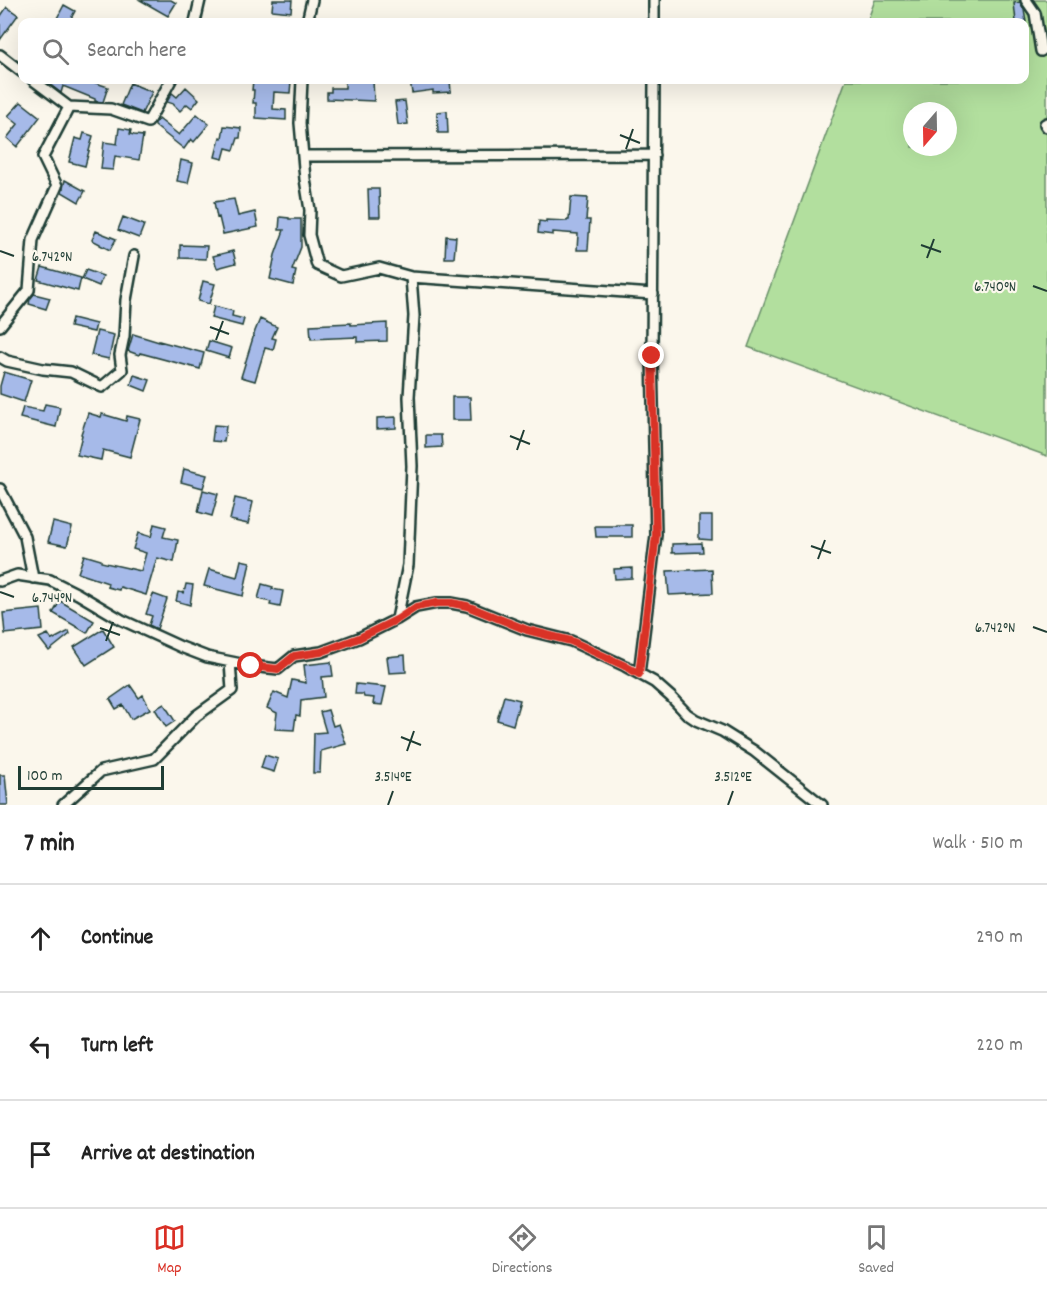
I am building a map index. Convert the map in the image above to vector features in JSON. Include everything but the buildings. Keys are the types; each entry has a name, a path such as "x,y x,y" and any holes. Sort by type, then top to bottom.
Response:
{"street":[{"path":"196,18 200,0"},
{"path":"308,18 312,0"},
{"path":"654,0 654,18"},
{"path":"1026,0 1035,13 1041,51"},
{"path":"0,55 18,69"},
{"path":"38,84 69,107 111,109 148,122 169,84"},
{"path":"302,84 300,123 310,210 309,235 317,265 340,276 379,268 411,278 653,294"},
{"path":"639,674 656,535 652,356 654,84"},
{"path":"0,326 28,290 33,240 57,186 43,156 69,107"},
{"path":"303,156 654,155"},
{"path":"0,357 7,361 43,369 71,372 102,387 122,370 120,355 134,256"},
{"path":"398,619 409,554 412,466 409,397 414,316 411,278"},
{"path":"0,489 25,537 33,578"},
{"path":"0,581 16,575 50,580 122,620 207,657 278,669 294,656 321,652 359,638 398,619 416,607 437,603 467,606 527,630 571,641 654,682 687,714 722,731 754,751 822,805"},
{"path":"63,805 100,771 154,759 196,716 232,690 230,662"}],"green space":[{"path":"875,0 1047,0 1047,456 748,347 845,84 1029,84 1029,18 868,18"}],"route":[{"path":"251,666 278,669 294,656 321,652 359,638 398,619 416,607 452,603 495,616 527,630 571,641 639,674 656,535 652,356"}]}
